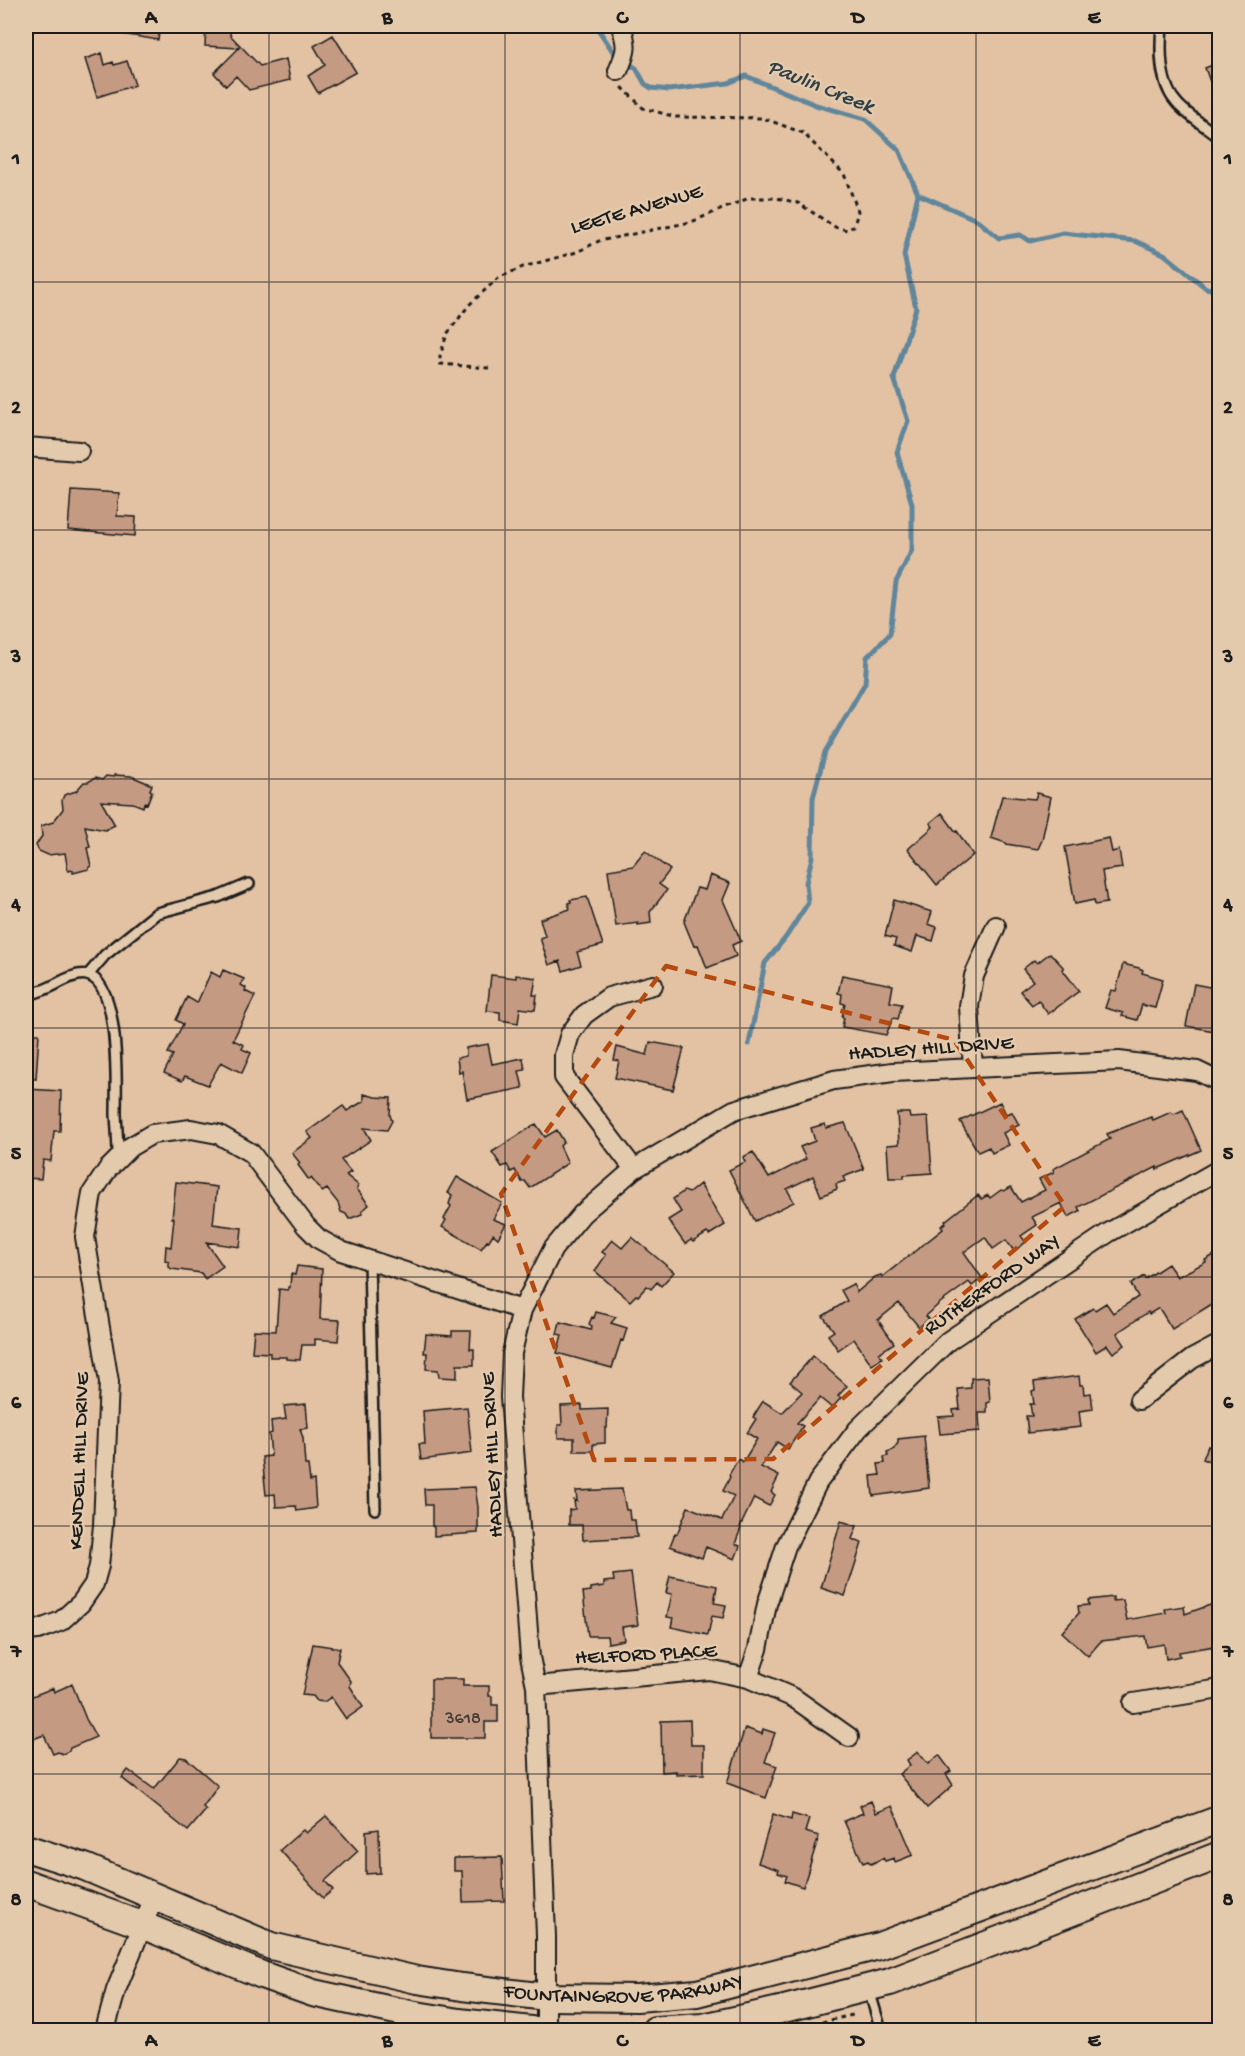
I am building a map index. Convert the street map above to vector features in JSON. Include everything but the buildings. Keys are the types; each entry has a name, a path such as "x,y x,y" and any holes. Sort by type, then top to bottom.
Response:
{"main road":[{"name":"FOUNTAINGROVE PARKWAY","path":"26,1848 85,1867 155,1895 271,1946 417,1980 547,1997 636,1998 697,1993 879,1946 1220,1819"},
{"name":"FOUNTAINGROVE PARKWAY","path":"655,2031 703,2027 890,1982 1220,1855"},
{"name":"FOUNTAINGROVE PARKWAY","path":"26,1883 142,1924 262,1975 314,1993 440,2019 531,2031"}],"street":[{"path":"618,70 626,52 626,42 621,26"},
{"path":"26,447 79,450"},
{"path":"973,1068 969,1006 974,976 996,926"},
{"path":"634,1169 564,1077 564,1055 570,1034 584,1015 609,997 653,985"},
{"name":"HADLEY HILL DRIVE","path":"546,2031 547,1997 536,1686 530,1657 510,1397 512,1353 522,1310 553,1249 582,1214 634,1169 734,1110 834,1080 893,1072 1119,1061 1197,1071 1220,1082"},
{"name":"KENDELL HILL DRIVE","path":"26,1631 38,1630 61,1621 81,1603 94,1584 99,1566 110,1382 85,1237 92,1193 108,1169 130,1147 152,1134 191,1129 218,1134 251,1153 306,1226 319,1239 341,1251 522,1310"},
{"name":"RUTHERFORD WAY","path":"748,1678 758,1648 767,1604 786,1546 818,1482 858,1429 948,1341 1108,1233 1220,1169"},
{"path":"1139,1400 1192,1359 1220,1344"},
{"name":"HELFORD PLACE","path":"536,1686 709,1670 748,1678 794,1698 849,1737"},
{"path":"1132,1704 1220,1689"},
{"path":"105,2031 116,1990 155,1895"}],"lane":[{"path":"1162,26 1162,68 1167,86 1176,102 1220,138"},
{"path":"88,975 105,955 157,913 218,897 249,884"},
{"path":"26,995 43,991 77,976 88,975 98,982 107,999 112,1022 116,1064 118,1158"},
{"path":"369,1260 375,1509"},
{"path":"869,1988 881,2031"}],"path":[{"name":"LEETE AVENUE","path":"489,368 440,364 440,356 447,334 469,305 498,278 523,267 577,252 599,241 691,222 749,198 777,198 798,202 835,227 847,230 854,226 858,211 844,174 803,133 763,118 676,117 643,108 623,89 618,70"}],"highlighted area":[{"path":"666,966 954,1040 1065,1206 773,1459 594,1460 501,1194"}],"waterway":[{"name":"Paulin Creek","path":"596,26 616,56 636,68 645,84 651,88 669,90 728,83 746,76 816,105 865,119 899,150 918,194"},
{"path":"918,194 977,220 999,238 1020,235 1030,241 1063,233 1135,241 1164,254 1206,288 1220,291"},
{"path":"749,1044 765,963 786,937 808,903 806,883 812,857 813,798 825,752 865,683 867,657 890,634 896,582 912,550 912,504 897,452 908,421 894,378 916,308 904,255 918,194"}]}
